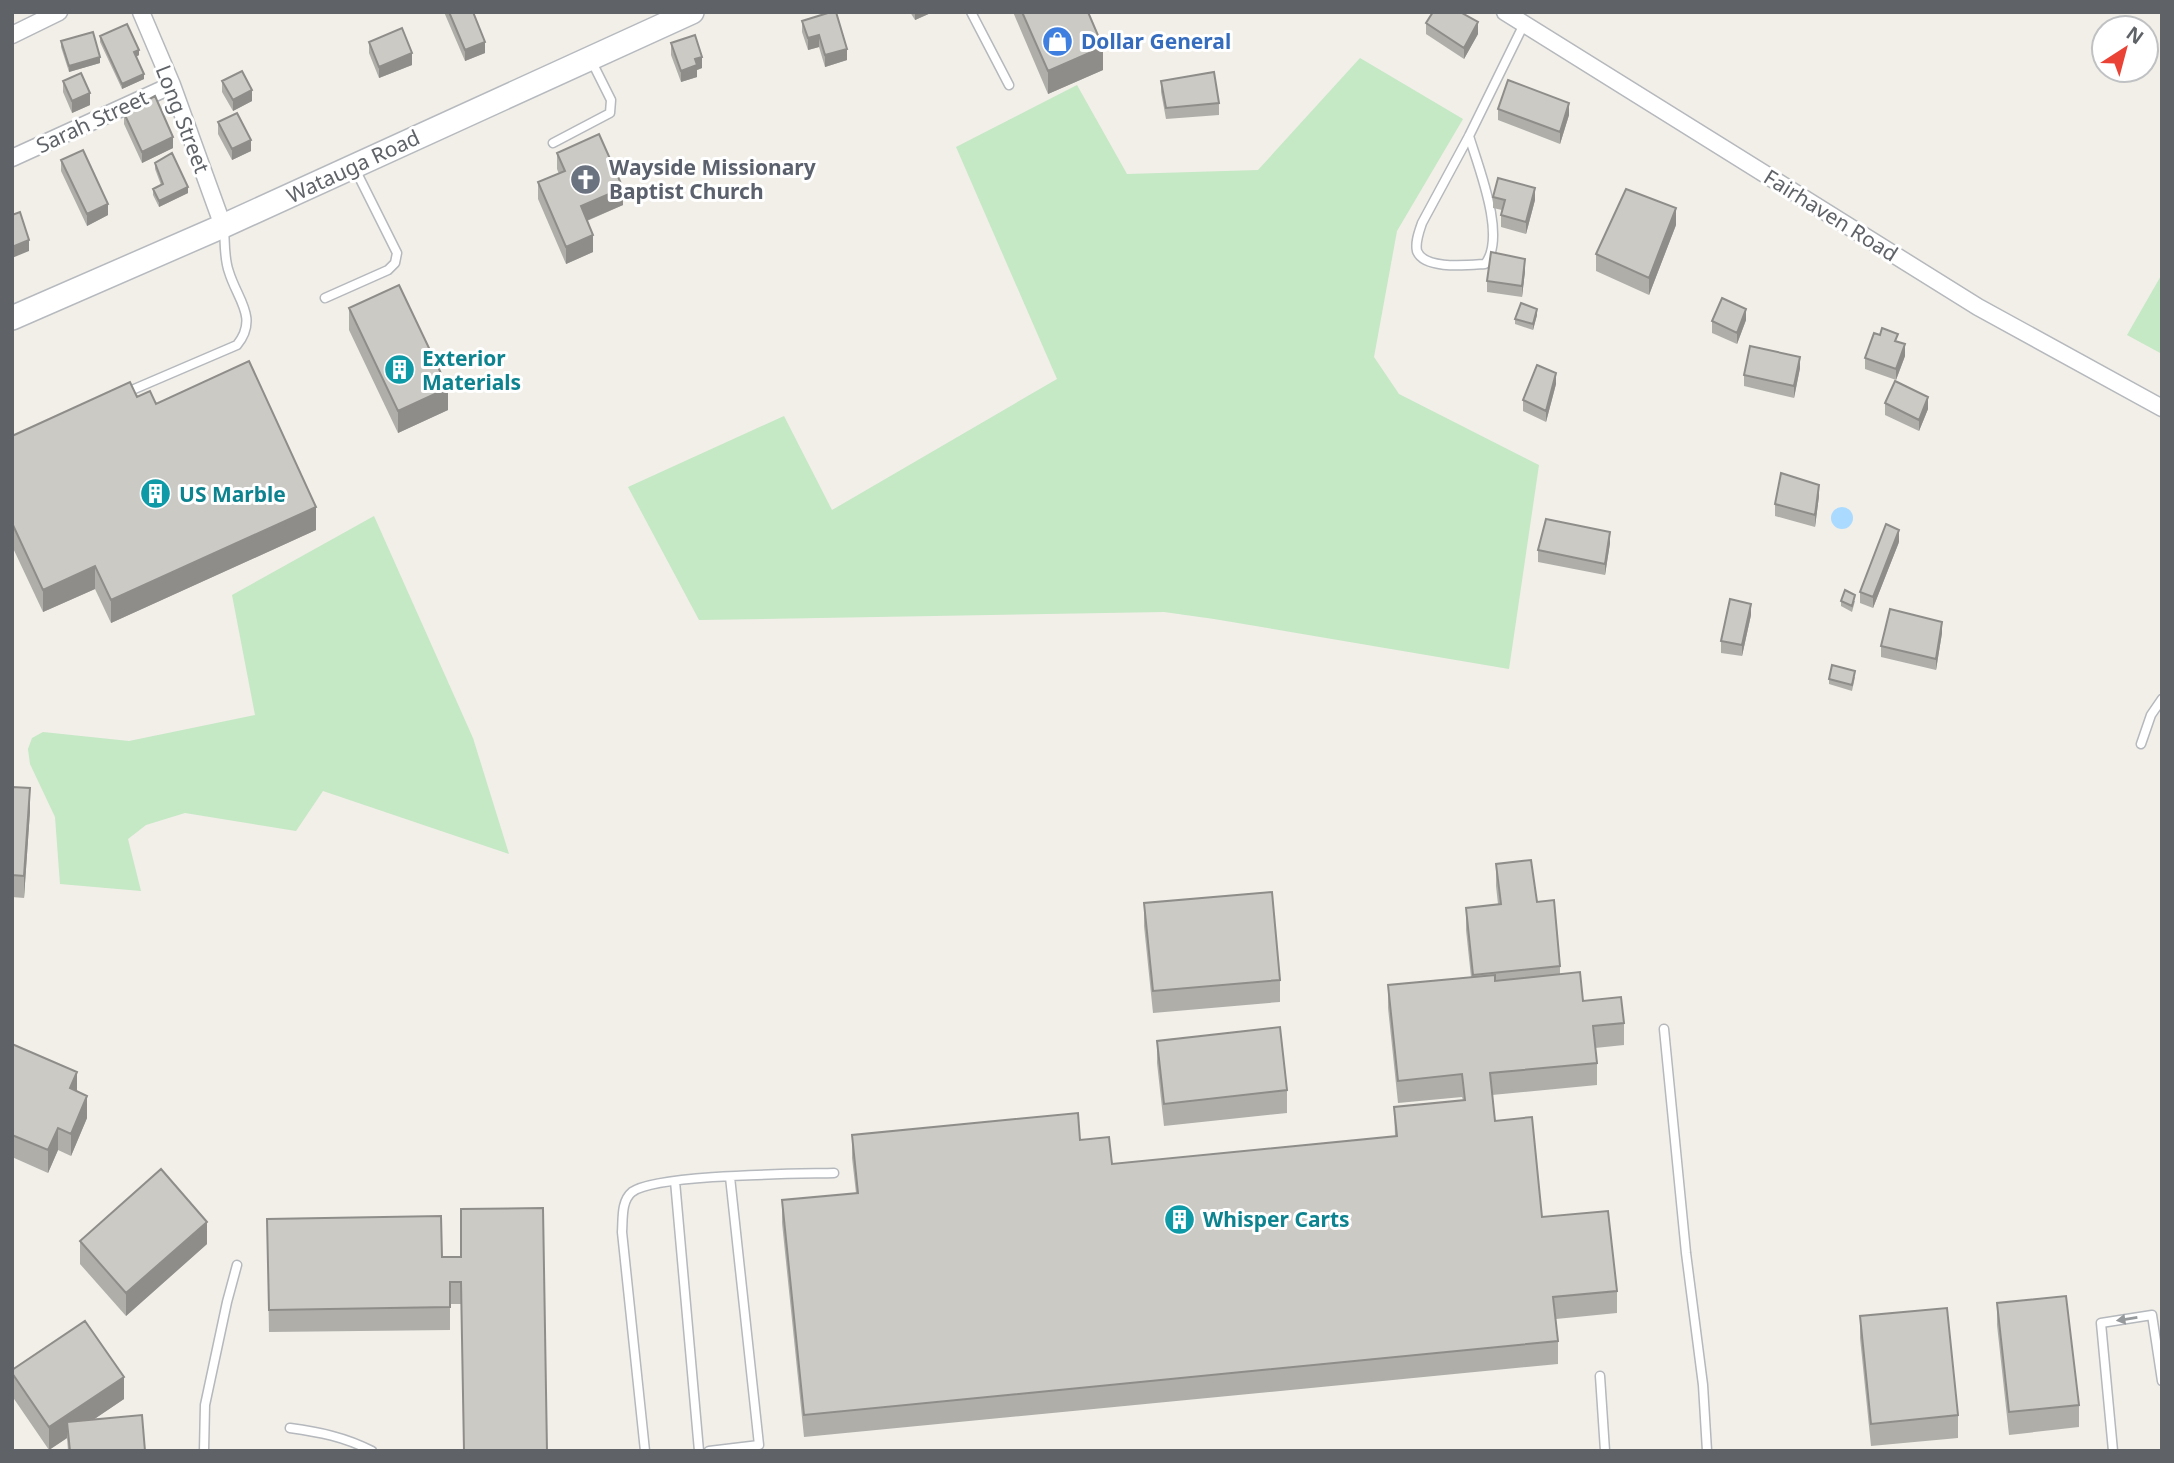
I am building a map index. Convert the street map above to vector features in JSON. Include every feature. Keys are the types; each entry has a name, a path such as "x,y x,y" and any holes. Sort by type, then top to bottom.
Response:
{"main road":[{"name":"Watauga Road","path":"12,318 223,226 692,12"}],"street":[{"path":"12,35 60,12"},
{"name":"Long Street","path":"141,12 172,85 223,226"},
{"name":"Fairhaven Road","path":"1505,12 1978,307 2162,408"},
{"name":"Sarah Street","path":"12,158 172,85"}],"lane":[{"path":"971,12 1009,85"},
{"path":"1469,136 1489,203 1493,237 1491,257 1485,264 1455,266 1425,261 1418,251 1417,239 1422,223 1469,136 1524,24"},
{"path":"553,143 610,113 611,100 590,58"},
{"path":"325,298 388,270 395,263 397,253 353,166"},
{"path":"115,397 237,345 244,336 248,324 244,306 228,271 223,226"},
{"path":"2141,744 2151,715 2162,699"},
{"path":"1664,1029 1686,1253 1703,1385 1707,1451"},
{"path":"645,1451 622,1232 623,1209 630,1193 643,1186 675,1181 834,1173"},
{"path":"709,1451 760,1448 730,1177"},
{"path":"675,1181 699,1451"},
{"path":"204,1451 205,1405 226,1302 237,1265"},
{"path":"2113,1451 2101,1323 2152,1315 2162,1381"},
{"path":"1600,1376 1605,1451"},
{"path":"290,1428 331,1434 372,1451"}],"green space":[{"path":"1360,58 1463,119 1397,231 1374,357 1399,394 1539,465 1509,669 1164,612 699,620 628,487 784,416 832,510 1057,379 956,147 1077,85 1127,174 1258,170"},
{"path":"2162,274 2162,354 2127,335"},
{"path":"374,516 473,738 509,854 323,791 296,831 185,813 146,825 128,839 141,891 60,884 55,817 30,764 28,749 32,738 43,732 129,741 255,715 232,595"}],"water":[{"path":"1842,507 1850,510 1853,518 1850,526 1842,529 1834,526 1831,518 1834,510"}],"building":[{"path":"449,12 473,12 485,42 465,50"},
{"path":"836,12 847,49 825,55 819,35 808,38 802,21"},
{"path":"1022,12 1088,12 1103,47 1048,71"},
{"path":"1433,12 1460,12 1478,22 1464,48 1426,23"},
{"path":"127,24 139,50 134,52 144,74 122,84 100,36"},
{"path":"402,28 412,53 379,67 369,42"},
{"path":"93,32 100,57 69,66 61,41"},
{"path":"695,35 702,57 695,59 697,65 681,71 671,43"},
{"path":"242,71 252,90 233,100 222,81"},
{"path":"1214,72 1219,103 1166,108 1161,81"},
{"path":"81,73 90,93 72,101 63,81"},
{"path":"1508,80 1569,103 1560,132 1498,109"},
{"path":"155,96 173,137 142,152 124,113"},
{"path":"237,113 251,140 232,149 218,122"},
{"path":"599,134 623,188 581,206 593,235 566,247 538,182 565,171 557,153"},
{"path":"83,150 108,204 87,214 61,160"},
{"path":"172,153 188,187 159,201 153,189 163,184 155,163"},
{"path":"1498,178 1535,188 1526,222 1501,215 1505,200 1493,197"},
{"path":"1626,189 1676,208 1649,278 1596,254"},
{"path":"20,212 29,240 12,247 12,215"},
{"path":"1491,252 1525,259 1522,286 1487,281"},
{"name":"Exterior Materials","path":"399,285 448,388 398,411 349,308"},
{"path":"1722,298 1746,309 1737,333 1712,321"},
{"path":"1521,303 1537,309 1533,324 1515,319"},
{"path":"1882,328 1898,334 1895,341 1905,344 1896,369 1865,358 1874,333 1880,335"},
{"path":"1750,346 1800,357 1794,386 1744,375"},
{"name":"US Marble","path":"249,361 316,507 111,600 95,566 43,590 12,523 12,436 130,382 137,397 150,391 156,404"},
{"path":"1537,365 1556,373 1546,411 1523,400"},
{"path":"1895,381 1928,397 1919,420 1885,403"},
{"path":"1781,473 1819,485 1815,515 1775,504"},
{"path":"1546,519 1610,532 1605,564 1538,550"},
{"path":"1886,524 1899,530 1873,597 1860,592"},
{"path":"1845,590 1855,595 1852,606 1841,601"},
{"path":"1730,599 1751,604 1742,645 1721,641"},
{"path":"1890,609 1942,622 1936,659 1881,646"},
{"path":"1832,665 1855,671 1852,685 1829,679"},
{"path":"12,787 30,788 24,876 12,875"},
{"path":"1531,860 1537,902 1554,900 1560,966 1473,975 1466,908 1501,904 1496,864"},
{"path":"1272,892 1280,980 1153,991 1144,903"},
{"name":"Whisper Carts","path":"1580,972 1583,1001 1621,997 1624,1023 1593,1026 1597,1063 1490,1073 1495,1121 1532,1117 1542,1217 1608,1211 1617,1291 1553,1297 1558,1341 804,1415 782,1200 858,1193 852,1135 1078,1113 1080,1140 1109,1137 1112,1164 1397,1136 1394,1107 1465,1100 1462,1074 1398,1081 1388,985 1495,975 1495,981"},
{"path":"1280,1027 1287,1090 1164,1104 1157,1041"},
{"path":"12,1044 77,1072 70,1088 87,1096 71,1134 58,1128 48,1150 12,1135"},
{"path":"161,1169 207,1222 126,1293 80,1241"},
{"path":"543,1208 547,1451 464,1451 461,1282 450,1282 450,1307 269,1310 267,1219 441,1216 442,1257 461,1257 461,1209"},
{"path":"2066,1296 2079,1405 2009,1412 1997,1303"},
{"path":"1947,1308 1958,1415 1871,1424 1860,1316"},
{"path":"85,1321 124,1377 49,1427 12,1370"},
{"path":"142,1415 145,1451 70,1451 67,1422"}],"place":[{"name":"Dollar General","path":"1058,41"},
{"name":"Wayside Missionary Baptist Church","path":"586,179"},
{"name":"Exterior Materials","path":"399,370"},
{"name":"US Marble","path":"156,494"},
{"name":"Whisper Carts","path":"1180,1219"}]}
